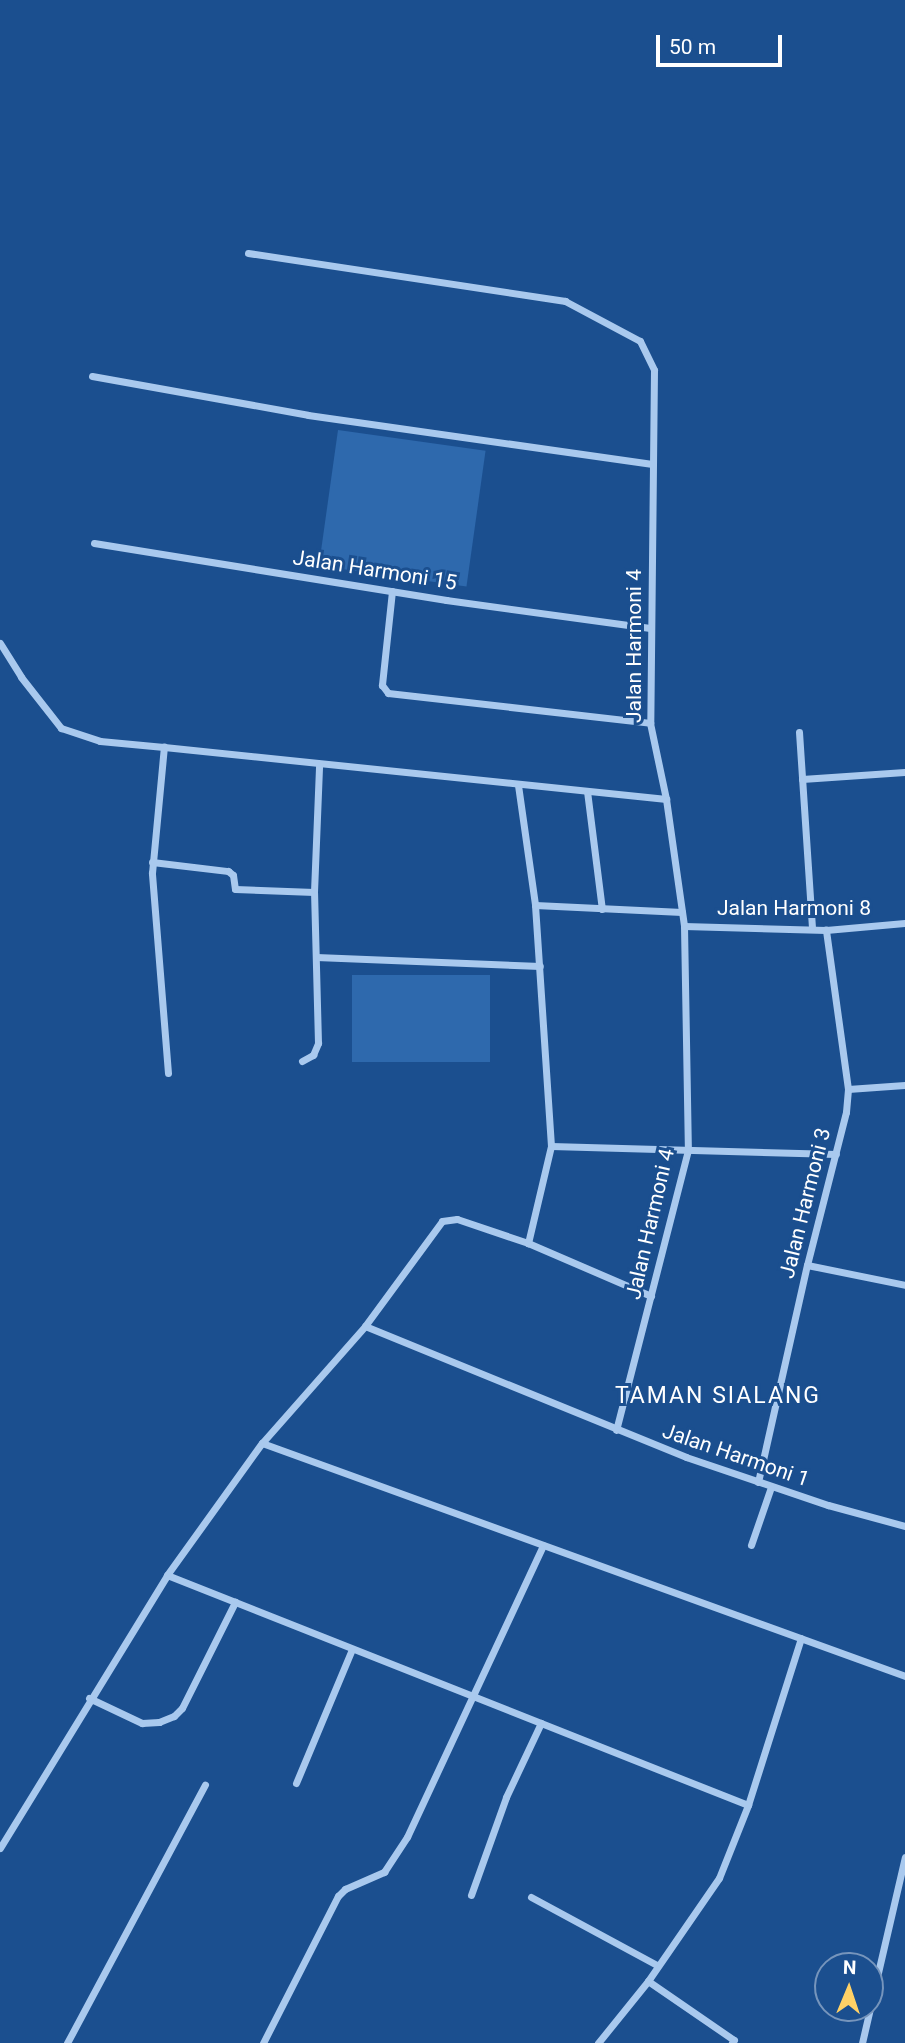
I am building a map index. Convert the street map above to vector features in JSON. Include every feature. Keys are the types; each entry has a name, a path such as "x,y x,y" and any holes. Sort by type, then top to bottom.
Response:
{"street":[{"name":"Jalan Harmoni 4","path":"248,253 565,301 640,341 654,370 650,723 666,799 684,926 688,1150 615,1430"},
{"path":"92,376 308,415 651,464"},
{"name":"Jalan Harmoni 15","path":"94,543 392,591 650,628"},
{"path":"392,591 382,685 388,693 650,723"},
{"path":"0,643 21,677 61,728 100,741 666,799"},
{"path":"799,732 812,929"},
{"path":"164,747 152,862 168,1073"},
{"path":"302,1061 313,1055 318,1043 314,892 319,765"},
{"path":"802,779 905,772"},
{"path":"518,785 535,905 551,1146 528,1243"},
{"path":"587,791 602,909"},
{"path":"152,862 228,872 233,875 235,889 314,892"},
{"path":"535,905 682,912"},
{"name":"Jalan Harmoni 8","path":"684,926 826,930 905,923"},
{"name":"Jalan Harmoni 3","path":"758,1482 807,1265 846,1112 848,1089 826,930"},
{"path":"316,957 540,967"},
{"path":"848,1089 905,1085"},
{"path":"551,1146 836,1154"},
{"path":"0,1848 89,1698 167,1576 262,1443 365,1326 438,1225 446,1219 457,1219 528,1243 651,1296"},
{"path":"807,1265 905,1285"},
{"name":"Jalan Harmoni 1","path":"365,1326 615,1430 771,1487 905,1527"},
{"path":"262,1443 905,1676"},
{"path":"751,1545 771,1487"},
{"path":"263,2043 338,1896 345,1889 381,1874 401,1846 543,1545"},
{"path":"167,1576 748,1805"},
{"path":"89,1698 142,1723 159,1722 174,1716 182,1708 235,1602"},
{"path":"598,2043 648,1981 719,1878 748,1805 801,1638"},
{"path":"296,1783 352,1649"},
{"path":"471,1895 506,1797 541,1723"},
{"path":"67,2043 205,1784"},
{"path":"883,1952 905,1859"},
{"path":"531,1897 657,1965"},
{"path":"648,1981 734,2042"},
{"path":"862,2043 867,2022"}],"shaded area":[{"path":"338,430 486,451 466,586 319,566"},
{"path":"352,975 490,975 490,1062 352,1062"}],"district":[{"name":"TAMAN SIALANG","path":"718,1396"}]}
